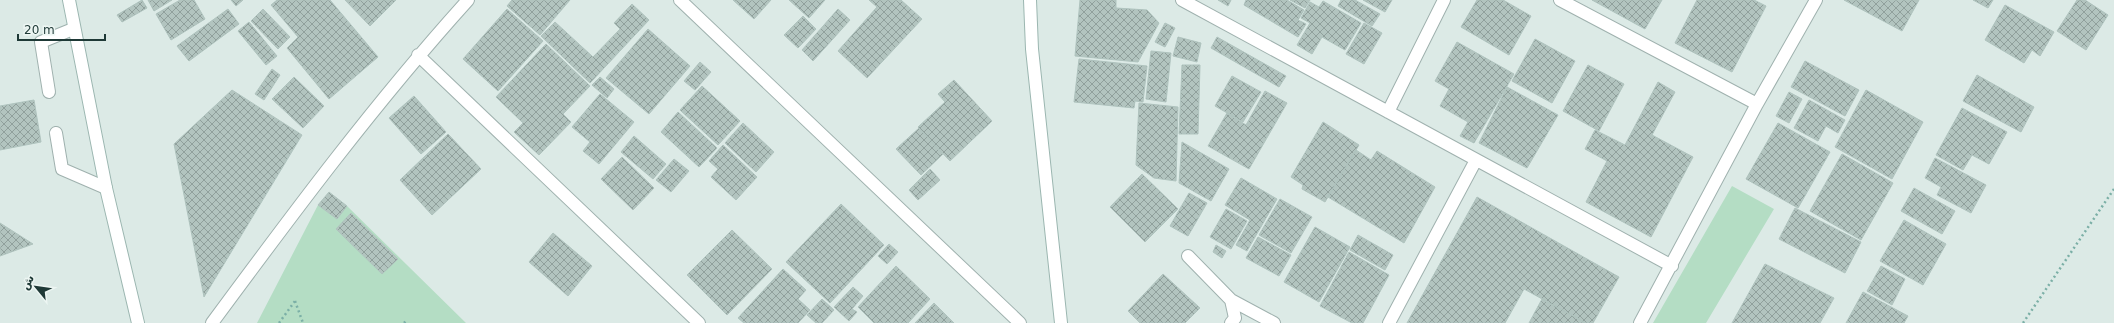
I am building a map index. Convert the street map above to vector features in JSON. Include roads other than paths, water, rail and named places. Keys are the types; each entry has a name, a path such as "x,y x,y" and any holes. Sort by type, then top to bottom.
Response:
{"street":[{"path":"69,0 73,29 106,188 138,323"},
{"path":"212,323 350,138 418,54 468,0"},
{"path":"680,0 1020,323"},
{"path":"1030,0 1032,49 1061,323"},
{"path":"1182,0 1672,266"},
{"path":"1388,112 1444,0"},
{"path":"1560,0 1757,104"},
{"path":"1640,323 1672,266 1757,104 1816,0"},
{"path":"49,92 41,42 73,29"},
{"path":"418,54 699,323"},
{"path":"56,134 62,169 106,188"},
{"path":"1389,323 1476,160"},
{"path":"1188,256 1231,300 1274,323"},
{"path":"1231,300 1235,318 1231,323"}]}
